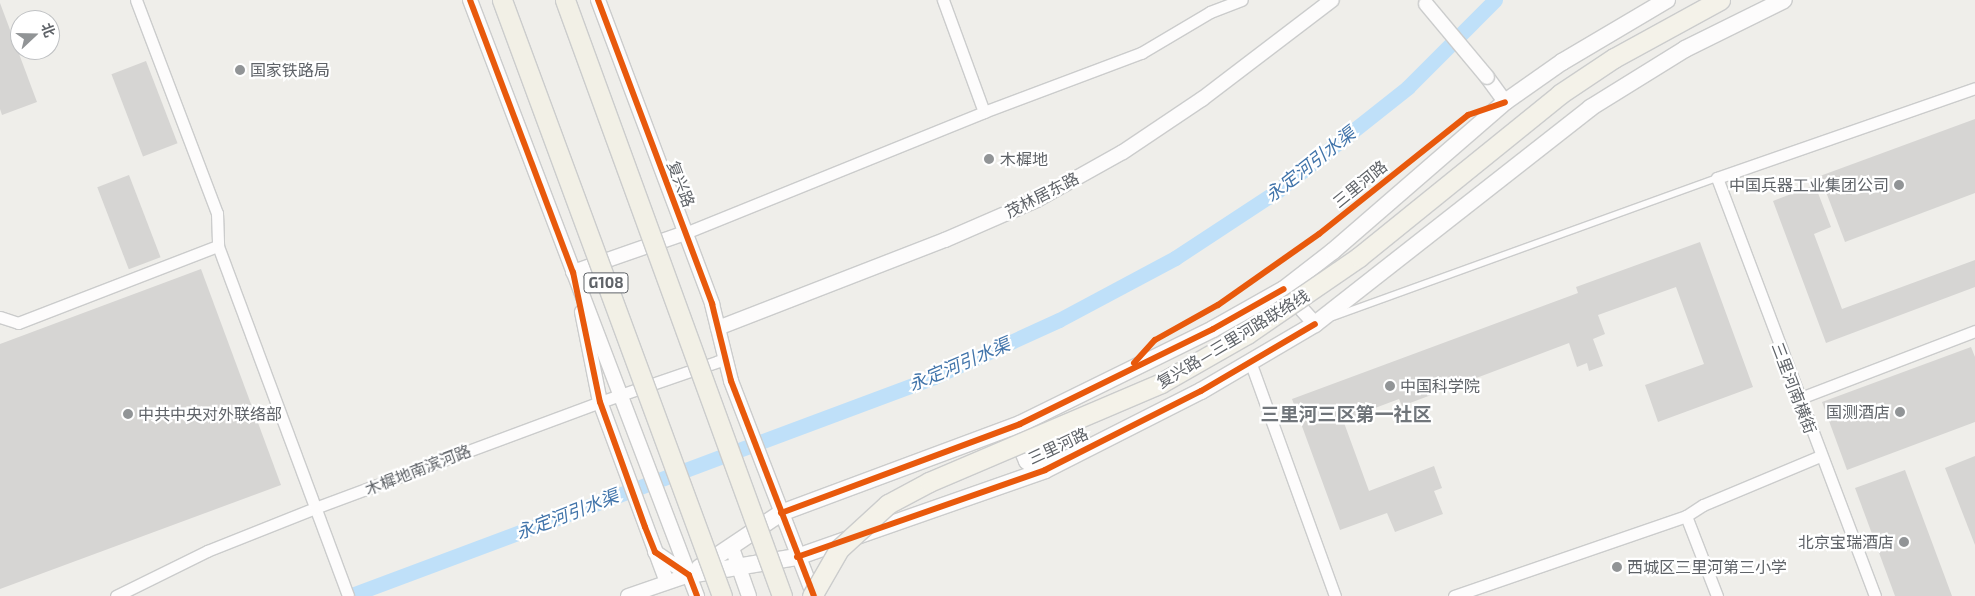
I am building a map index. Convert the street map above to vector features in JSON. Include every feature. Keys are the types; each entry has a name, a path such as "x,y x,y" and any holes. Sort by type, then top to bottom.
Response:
{"highway":[{"name":"G108","path":"502,0 722,596"},
{"path":"565,0 782,596"}],"main road":[{"name":"三里河路","path":"689,575 732,548 781,513 1020,424 1213,329 1284,289 1333,251 1505,102 1570,57 1667,0"},
{"name":"复兴路—三里河路联络线","path":"813,596 839,549 888,504 929,482 1161,383 1254,330 1359,257 1560,94 1614,58 1720,0"},
{"name":"三里河路","path":"689,575 797,557 1045,470 1251,364 1315,324 1590,108 1685,49 1784,0"},
{"path":"1020,424 1019,442 1027,461 1045,470"}],"street":[{"path":"136,0 217,213 218,246 348,596"},
{"path":"470,0 697,596"},
{"name":"复兴路","path":"598,0 686,233 718,328 731,381 781,513"},
{"path":"943,0 984,112"},
{"path":"573,272 686,233 984,112 1141,53 1210,12 1242,0"},
{"name":"茂林居东路","path":"718,328 945,240 1037,200 1124,152 1202,99 1332,0"},
{"path":"1424,2 1487,77 1505,102"},
{"path":"1717,178 1975,88"},
{"name":"三里河南横街","path":"1717,178 1798,399 1875,596"},
{"path":"0,317 18,323 218,246"},
{"path":"573,272 600,402 667,582"},
{"path":"1284,289 1315,324"},
{"path":"1798,399 1975,331"},
{"name":"木樨地南滨河路","path":"116,596 207,551 316,508 600,402 726,359"},
{"path":"1251,364 1335,596"},
{"path":"1454,596 1485,591 1686,516 1703,505 1820,456"},
{"path":"781,513 813,596"},
{"path":"1686,516 1717,596"},
{"path":"732,548 749,596"},
{"path":"656,552 689,575"},
{"path":"628,596 689,575"}],"lane":[{"path":"1315,324 1717,178"}],"building":[{"path":"0,3 10,30 10,60 21,60 37,102 2,115 0,109"},
{"path":"146,61 178,143 143,156 111,74"},
{"name":"中国兵器工业集团公司","path":"1975,119 1975,193 1845,242 1820,176"},
{"path":"129,175 161,257 129,269 97,187"},
{"name":"中国兵器工业集团公司","path":"1815,185 1831,227 1814,234 1842,309 1975,260 1975,287 1826,343 1773,201"},
{"name":"中国科学院","path":"1700,242 1753,387 1658,422 1645,385 1704,364 1676,287 1598,315 1605,334 1593,339 1603,366 1589,371 1587,363 1577,367 1569,343 1402,406 1399,399 1343,420 1369,491 1434,466 1442,488 1434,491 1443,514 1395,532 1387,513 1340,530 1292,399 1578,293 1576,287"},
{"name":"中共中央对外联络部","path":"201,269 281,485 0,589 0,344"},
{"name":"国测酒店","path":"1971,347 1975,357 1975,422 1847,470 1822,402"},
{"path":"1975,456 1975,545 1945,468"},
{"name":"北京宝瑞酒店","path":"1905,470 1952,596 1895,596 1855,488"}],"waterway":[{"name":"永定河引水渠","path":"349,596 934,377 1059,320 1175,258 1277,191 1408,87 1495,0"}],"cycle path":[{"path":"470,0 573,272 600,402 645,527 655,552 689,575 697,596"},
{"path":"598,0 712,304 731,381 814,596"},
{"path":"1134,363 1155,340 1218,305 1319,234 1468,115 1505,102"},
{"path":"781,513 1020,424 1213,329 1284,289"},
{"path":"797,557 1045,470 1201,391 1315,324"}],"place":[{"name":"国家铁路局","path":"240,70"},
{"name":"木樨地","path":"989,159"},
{"name":"中国兵器工业集团公司","path":"1899,185"},
{"name":"中国科学院","path":"1390,386"},
{"name":"国测酒店","path":"1900,412"},
{"name":"中共中央对外联络部","path":"128,414"},
{"name":"北京宝瑞酒店","path":"1904,542"},
{"name":"西城区三里河第三小学","path":"1617,567"}],"district":[{"name":"三里河三区第一社区","path":"1346,414"}]}
